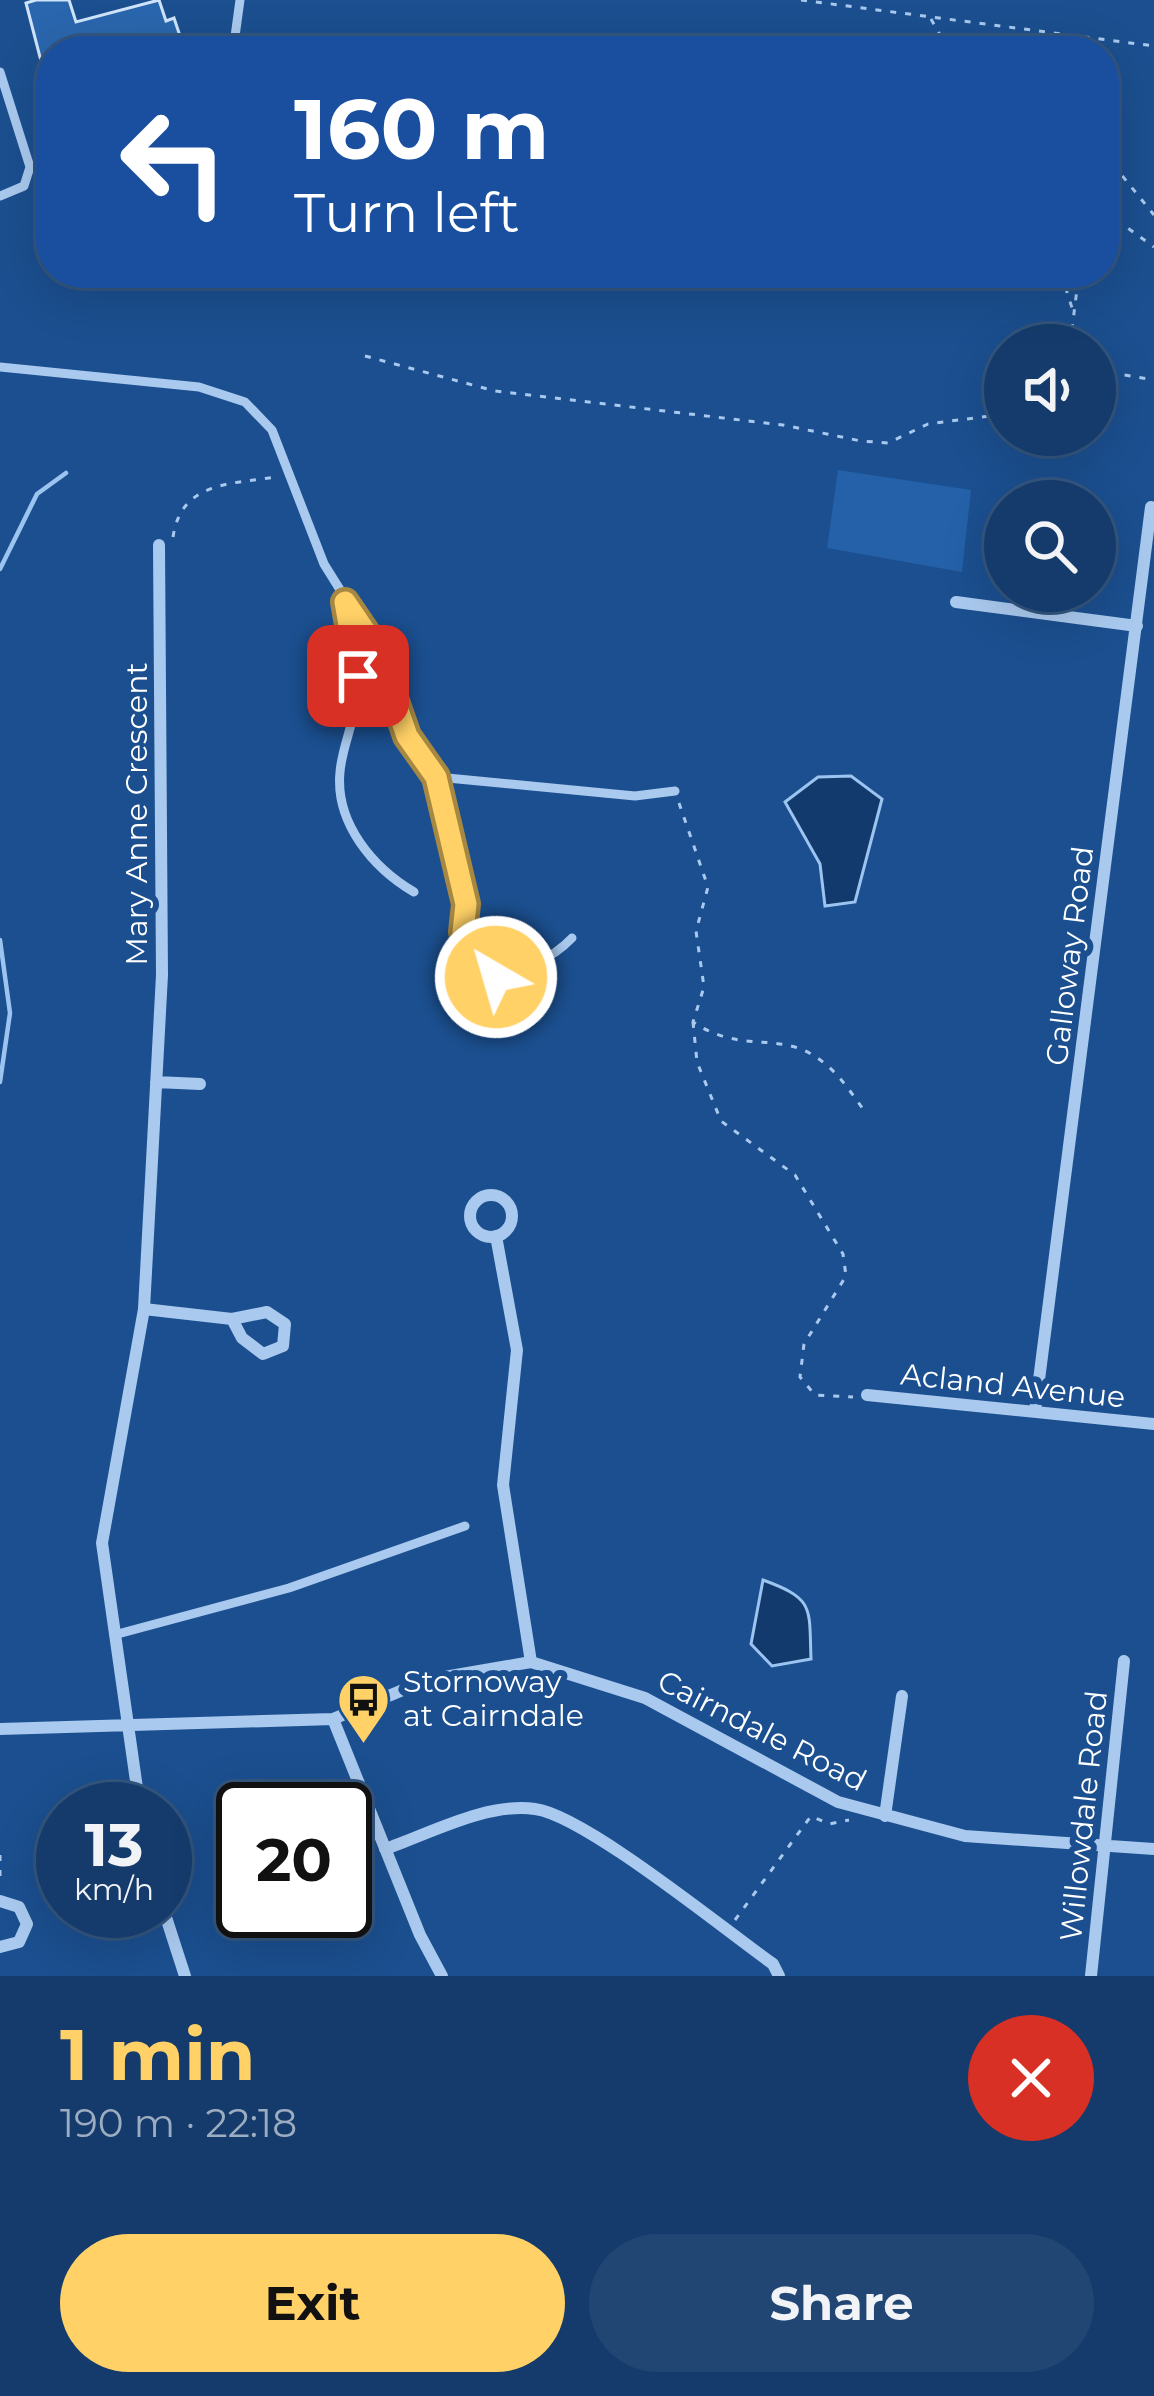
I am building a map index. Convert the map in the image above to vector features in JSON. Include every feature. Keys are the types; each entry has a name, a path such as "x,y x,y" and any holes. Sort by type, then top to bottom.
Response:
{"street":[{"name":"Galloway Road","path":"1035,1411 1153,507"},
{"name":"Mary Anne Crescent","path":"135,1782 102,1543 144,1310 162,975 159,545"},
{"path":"956,602 1137,626"},
{"path":"156,1082 200,1084"},
{"path":"496,1237 517,1336 503,1485 532,1662"},
{"path":"144,1310 232,1319"},
{"name":"Acland Avenue","path":"867,1395 1154,1424"},
{"name":"Willowdale Road","path":"1091,1976 1124,1661"},
{"name":"Cairndale Road","path":"0,1730 333,1719 427,1680 532,1662 645,1698 853,1807 965,1836 1154,1849"},
{"path":"885,1816 902,1696"},
{"path":"333,1719 442,1976"},
{"path":"385,1849 495,1812 536,1809 580,1827 773,1964 779,1976"},
{"path":"0,1901 19,1907 27,1924 19,1942 0,1947"},
{"path":"173,1938 185,1976"}],"lane":[{"path":"235,36 240,0"},
{"path":"0,72 30,167 24,185 0,196"},
{"path":"30,167 36,165"},
{"path":"0,367 199,387 245,402 272,430 324,564 377,649 407,736 436,777 466,904 463,932 473,968 490,978 518,971 560,951 572,938"},
{"path":"345,602 358,676 353,724 340,767 342,794 354,832 373,862 414,892"},
{"path":"436,777 635,796 675,791"},
{"path":"114,1635 289,1588 465,1526"}],"path":[{"path":"801,0 1074,36"},
{"path":"930,17 941,36"},
{"path":"1119,42 1154,46"},
{"path":"1119,171 1154,215"},
{"path":"1119,222 1154,247"},
{"path":"1066,288 1074,314"},
{"path":"1073,324 1077,288"},
{"path":"365,356 496,391 783,425 861,441 888,443 928,424 984,417"},
{"path":"1116,374 1154,380"},
{"path":"159,545 172,541 182,504 196,493 290,476"},
{"path":"675,791 708,887 696,931 704,986 694,1022 697,1062 722,1121 795,1174 843,1254 846,1276 804,1343 800,1377 815,1395 867,1395"},
{"path":"694,1022 721,1040 807,1051 835,1072 863,1109"},
{"path":"727,1931 811,1816 829,1824 848,1822 853,1807"},
{"path":"0,1855 0,1901"}],"shaded area":[{"path":"838,470 971,490 962,572 827,548"},
{"path":"851,776 882,799 855,902 825,906 820,864 785,802 818,777"},
{"path":"763,1580 792,1593 806,1607 811,1659 772,1666 751,1644"}],"building":[{"path":"69,0 76,22 159,0 166,21 174,18 180,36 36,36 36,42 26,3"}],"waterway":[{"path":"0,569 37,494 66,473"},
{"path":"0,940 10,1013 0,1082"}],"place":[{"name":"Stornoway at Cairndale","path":"364,1745"}],"route":[{"path":"358,676 345,602 377,649 407,736 436,777 466,904 465,946 478,973 496,977"}]}
